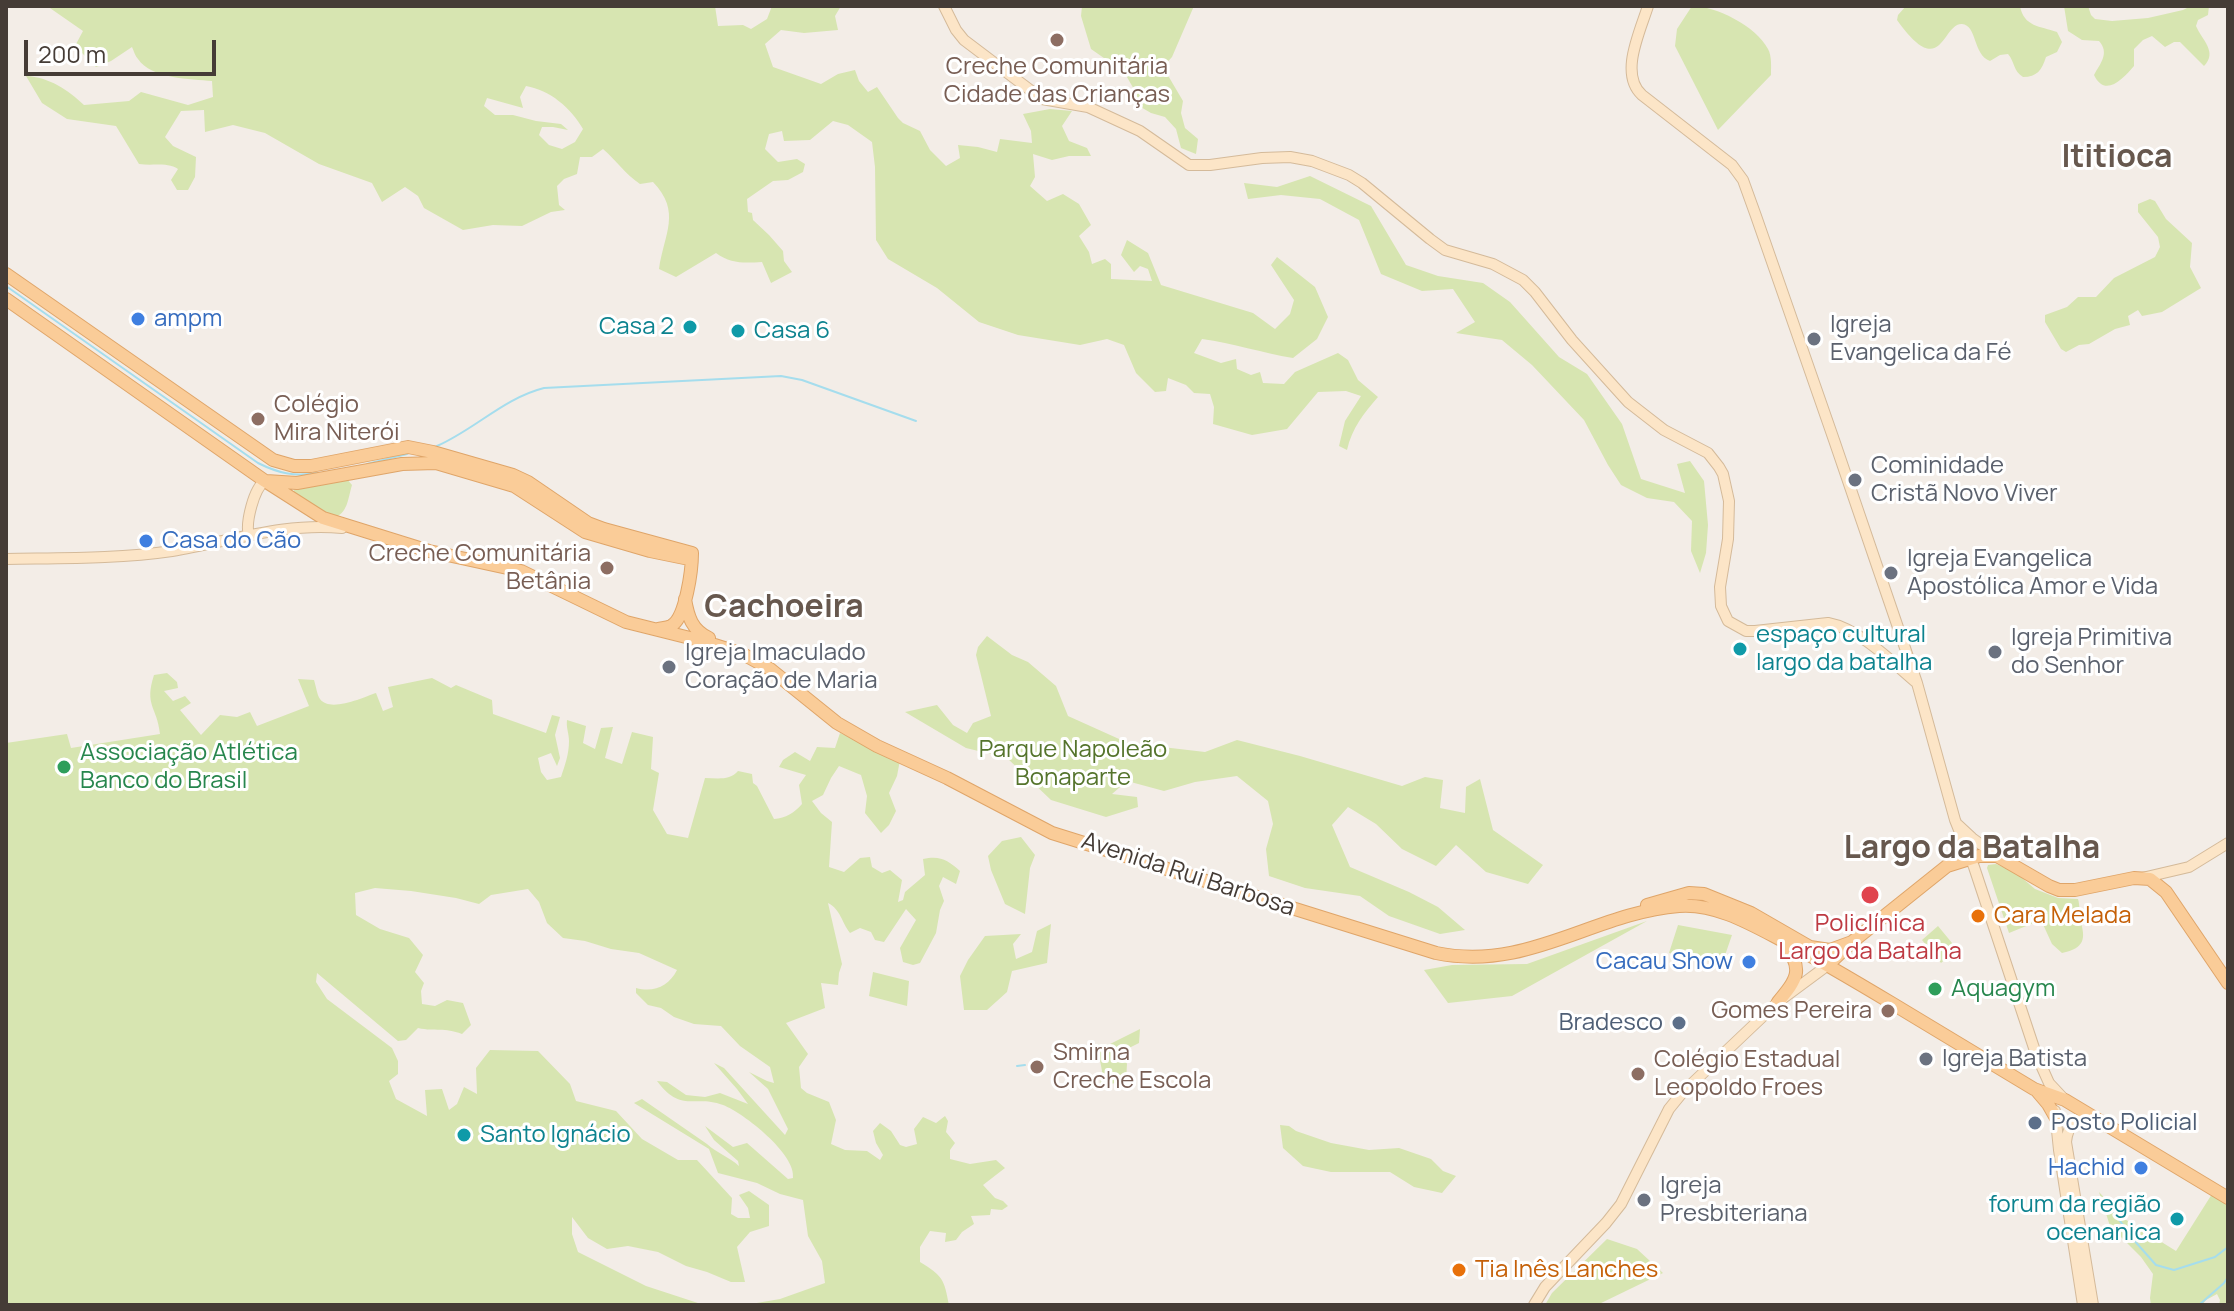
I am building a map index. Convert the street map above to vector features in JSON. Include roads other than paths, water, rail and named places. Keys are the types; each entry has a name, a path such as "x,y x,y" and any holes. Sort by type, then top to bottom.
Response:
{"main road":[{"path":"944,6 964,40 1042,99 1088,107 1106,114 1140,131 1189,165 1284,156 1324,165 1355,178 1445,250 1493,264 1523,280 1628,402 1664,430 1708,453 1719,467 1729,501 1728,539 1720,587 1721,606 1728,621 1746,631 1807,624 1839,625 1863,639 1917,683"},
{"path":"1648,6 1635,50 1631,74 1633,83 1642,95 1732,165 1743,180 1917,683 1955,820 2036,1054 2059,1098 2056,1118 2059,1150 2083,1305"},
{"path":"6,274 273,460 294,466 311,466 408,447 433,452 513,475 588,523 692,556"},
{"name":"Avenida Rui Barbosa","path":"6,299 271,482 295,502 323,518 429,551 521,571 626,622 743,654 770,669 837,723 1052,833 1436,953 1473,958 1518,953 1657,909 1682,906 1704,909 1741,919 1828,965 2034,1089"},
{"path":"336,461 360,471"},
{"path":"249,536 247,525 258,487 271,482 297,483 421,462 436,463 514,486 585,532 650,551 692,556"},
{"path":"295,502 291,492 297,483"},
{"name":"Avenida Rui Barbosa","path":"6,559 150,554 290,528 324,526 352,529"},
{"path":"654,630 674,624 685,599 692,556"},
{"name":"Avenida Rui Barbosa","path":"685,599 694,626 705,637 747,650 854,726 989,791 1046,823 1416,941 1458,950 1494,949 1689,893 1704,894 1751,913 1810,947 1830,950 1852,942"},
{"path":"1955,820 1972,838 1997,856 2059,890 2075,890 2180,870 2228,843"},
{"path":"1534,1305 1545,1287 1621,1204 1669,1109 1682,1093 1778,1002 1828,965 1947,866 1960,859 1965,845"},
{"path":"1947,866 1987,855 1997,856"},
{"path":"2166,892 2170,878 2180,870"},
{"path":"2141,878 2157,883 2166,892 2228,983"},
{"path":"1778,1002 1797,975 1795,957 1784,942"},
{"path":"2034,1089 2059,1098 2103,1122 2228,1198"},
{"path":"2034,1089 2056,1118"},
{"path":"2093,1305 2067,1134 2071,1125 2079,1120 2103,1122"}],"waterway":[{"path":"6,286 258,463 286,473 317,473"},
{"path":"437,446 516,399 544,388 781,376 802,380 916,421"},
{"path":"367,464 407,454"},
{"path":"1017,1066 1025,1065"},
{"path":"2113,1211 2156,1265 2174,1270 2215,1257 2228,1247"},
{"path":"2199,1305 2228,1277"}],"place":[{"name":"Creche Comunitária Cidade das Crianças","path":"1057,40"},
{"name":"ampm","path":"138,319"},
{"name":"Casa 2","path":"690,327"},
{"name":"Casa 6","path":"738,331"},
{"name":"Igreja Evangelica da Fé","path":"1814,339"},
{"name":"Colégio Mira Niterói","path":"258,419"},
{"name":"Cominidade Cristã Novo Viver","path":"1855,480"},
{"name":"Casa do Cão","path":"146,541"},
{"name":"Creche Comunitária Betânia","path":"607,568"},
{"name":"Igreja Evangelica Apostólica Amor e Vida","path":"1891,573"},
{"name":"espaço cultural largo da batalha","path":"1740,649"},
{"name":"Igreja Primitiva do Senhor","path":"1995,652"},
{"name":"Igreja Imaculado Coração de Maria","path":"669,667"},
{"name":"Associação Atlética Banco do Brasil","path":"64,767"},
{"name":"Policlínica Largo da Batalha","path":"1870,895"},
{"name":"Cara Melada","path":"1978,916"},
{"name":"Cacau Show","path":"1749,962"},
{"name":"Aquagym","path":"1935,989"},
{"name":"Gomes Pereira","path":"1888,1011"},
{"name":"Bradesco","path":"1679,1023"},
{"name":"Igreja Batista","path":"1926,1059"},
{"name":"Smirna Creche Escola","path":"1037,1067"},
{"name":"Colégio Estadual Leopoldo Froes","path":"1638,1074"},
{"name":"Posto Policial","path":"2035,1123"},
{"name":"Santo Ignácio","path":"464,1135"},
{"name":"Hachid","path":"2141,1168"},
{"name":"Igreja Presbiteriana","path":"1644,1200"},
{"name":"forum da região ocenanica","path":"2177,1219"},
{"name":"Tia Inês Lanches","path":"1459,1270"}],"district":[{"name":"Ititioca","path":"2117,158"},
{"name":"Cachoeira","path":"784,608"},
{"name":"Largo da Batalha","path":"1972,849"}],"park label":[{"name":"Parque Napoleão Bonaparte","path":"1073,764"}]}
